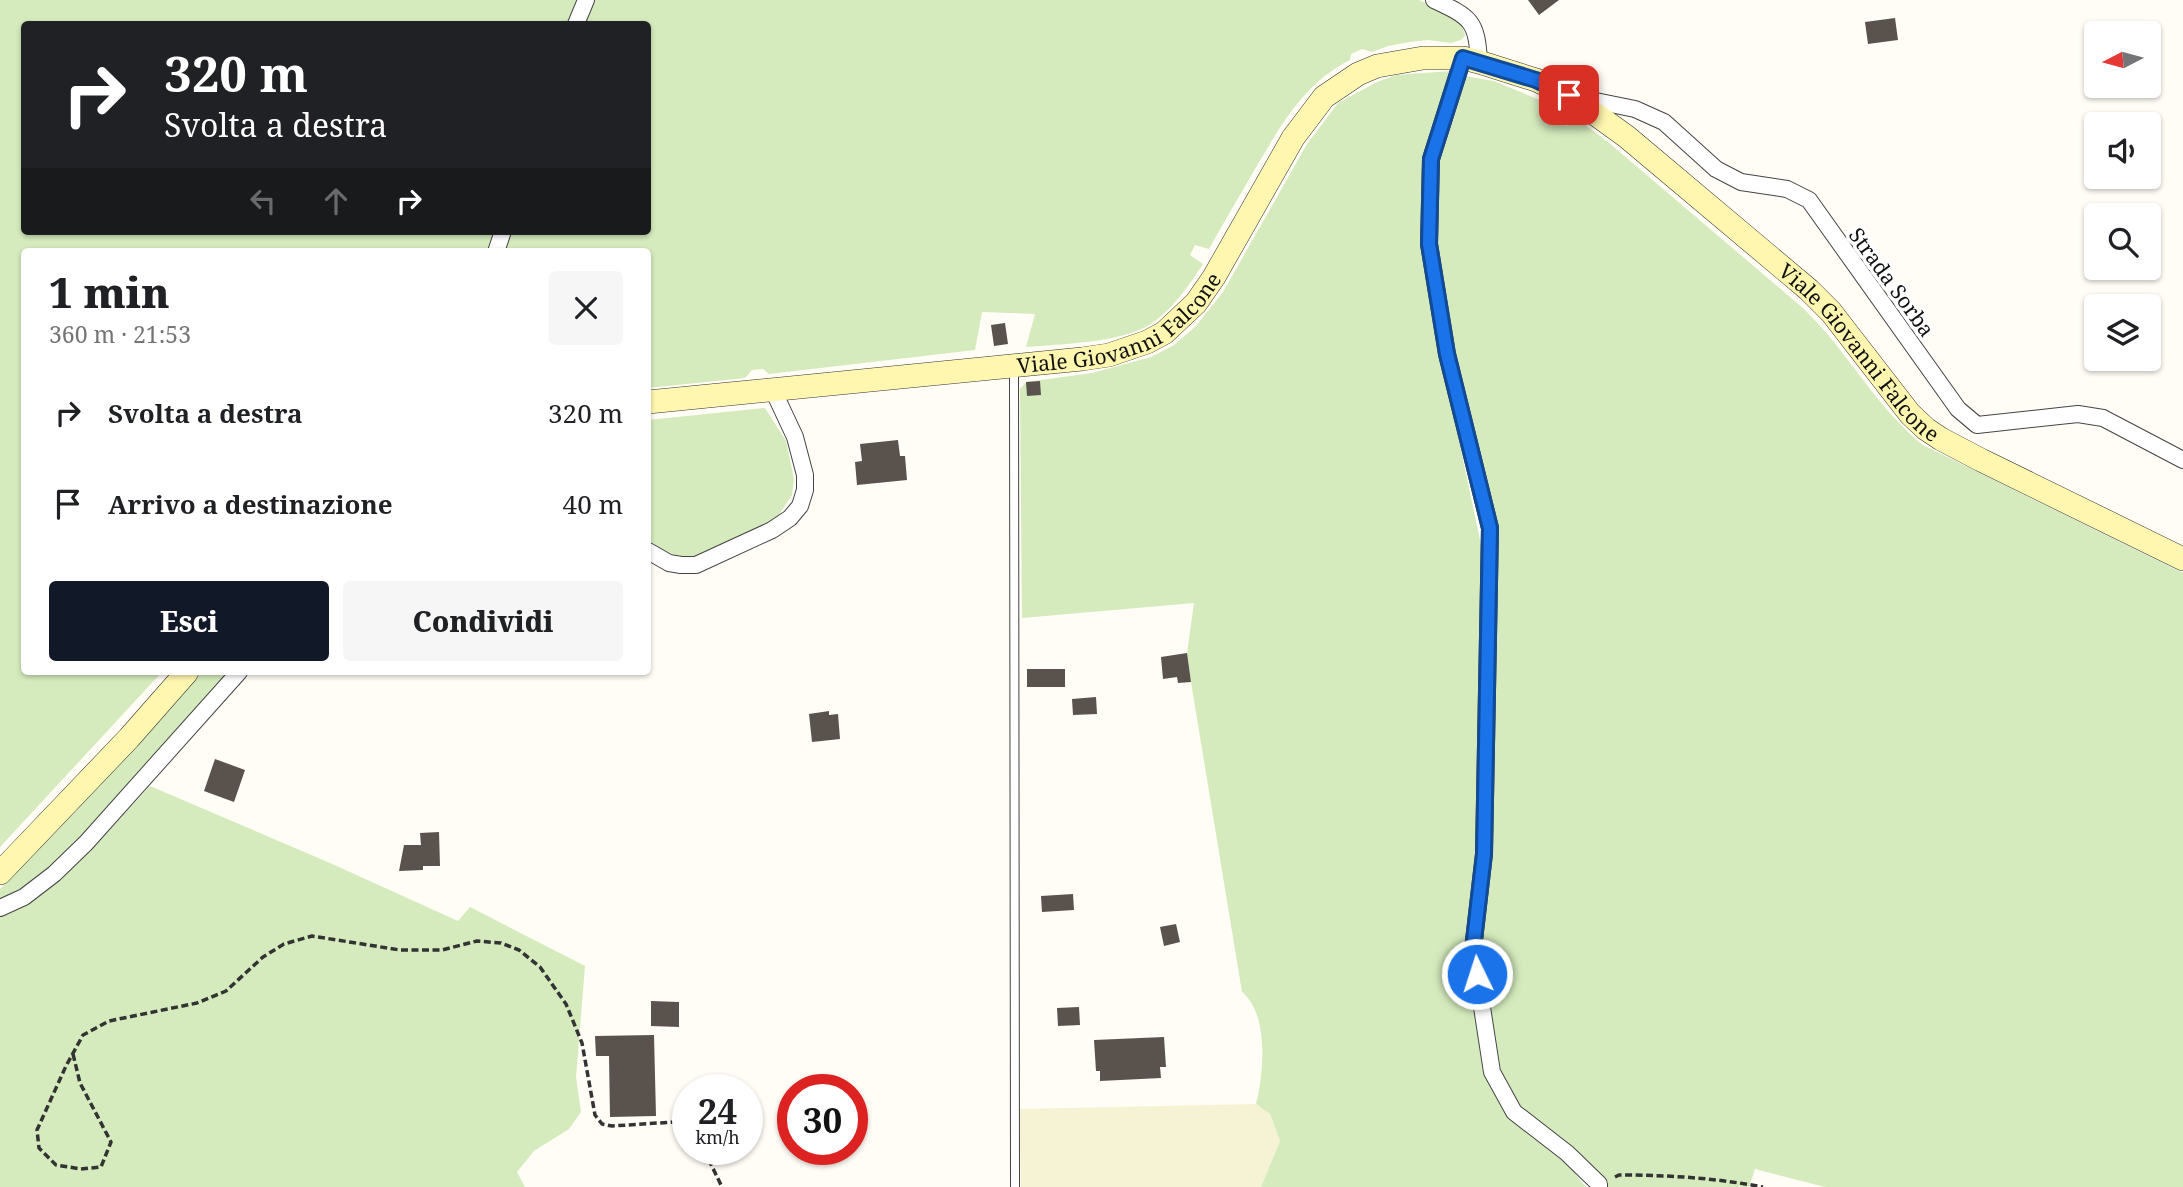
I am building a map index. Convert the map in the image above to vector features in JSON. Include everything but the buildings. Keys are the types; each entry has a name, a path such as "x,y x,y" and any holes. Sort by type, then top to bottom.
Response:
{"street":[{"path":"577,21 586,0"},
{"path":"1434,0 1453,9 1472,23 1478,40 1431,159 1429,244 1447,354 1490,528 1484,854 1473,949 1492,1072 1514,1112 1567,1153 1599,1186"},
{"name":"Viale Giovanni Falcone","path":"651,402 1109,355 1147,342 1164,333 1196,303 1214,277 1293,138 1324,97 1357,74 1377,66 1423,58 1471,60 1536,80 1569,95 1627,137 1809,290 1831,312 1910,414 1926,429 1981,460 2183,559"},
{"name":"Strada Sorba","path":"1569,95 1635,108 1664,122 1716,169 1741,182 1787,189 1809,200 1958,409 1978,425 2078,414 2103,418 2183,460"},
{"path":"651,553 669,563 696,565 772,530 790,518 800,506 805,490 804,475 795,437 774,390"},
{"path":"0,873 129,738 184,675"},
{"path":"0,908 24,897 54,874 86,843 236,675"}],"lane":[{"path":"1014,365 1015,1187"}],"path":[{"path":"72,1054 80,1083 111,1142 101,1167 81,1169 56,1165 39,1148 37,1130 72,1054 83,1035 109,1021 197,1003 226,991 263,957 284,944 312,936 400,950 442,950 477,941 501,943 519,950 540,967 566,1004 582,1043 595,1115 602,1124 612,1126 672,1122"},
{"path":"711,1165 722,1187"},
{"path":"1599,1186 1619,1175 1664,1175 1762,1187"}],"shaded area":[{"path":"1256,1104 1270,1114 1280,1141 1261,1187 1021,1187 1019,1109"}],"green space":[{"path":"0,0 1419,0 1448,13 1463,29 1465,36 1451,43 1428,40 1388,46 1372,52 1362,49 1351,54 1350,60 1319,81 1284,121 1209,249 1195,245 1190,255 1203,264 1179,297 1149,325 1122,336 1106,339 1026,347 1035,314 982,312 975,350 769,374 763,369 752,370 745,378 651,388 651,248 21,248 21,675 159,675 0,847"},
{"path":"1451,71 1425,161 1441,355 1484,559 1478,834 1466,951 1490,1086 1513,1119 1567,1163 1586,1187 1261,1187 1280,1141 1270,1114 1256,1104 1261,1077 1262,1045 1257,1014 1242,992 1191,682 1187,653 1194,603 1022,618 1020,389 1026,382 1092,373 1151,357 1174,345 1196,326 1223,292 1307,144 1338,103 1396,75"},
{"path":"1464,76 1494,81 1557,107 1560,122 1567,126 1580,121 1608,142 1804,309 1833,341 1886,409 1923,445 2183,573 2183,1187 1825,1187 1755,1169 1749,1187 1606,1187 1601,1175 1575,1149 1520,1107 1496,1066 1478,952 1495,526 1453,354 1434,244 1437,163"},
{"path":"765,408 786,441 794,479 792,495 778,516 763,525 695,556 669,553 651,542 651,420"},
{"path":"199,675 228,675 80,841 22,892 0,903 0,889"},
{"path":"150,786 458,921 470,907 585,966 576,1077 581,1112 569,1129 534,1151 517,1172 525,1187 0,1187 0,915 61,876 92,849"}],"route":[{"path":"1477,974 1473,949 1484,854 1490,528 1447,354 1429,244 1431,159 1463,58 1536,80 1569,95"}]}
